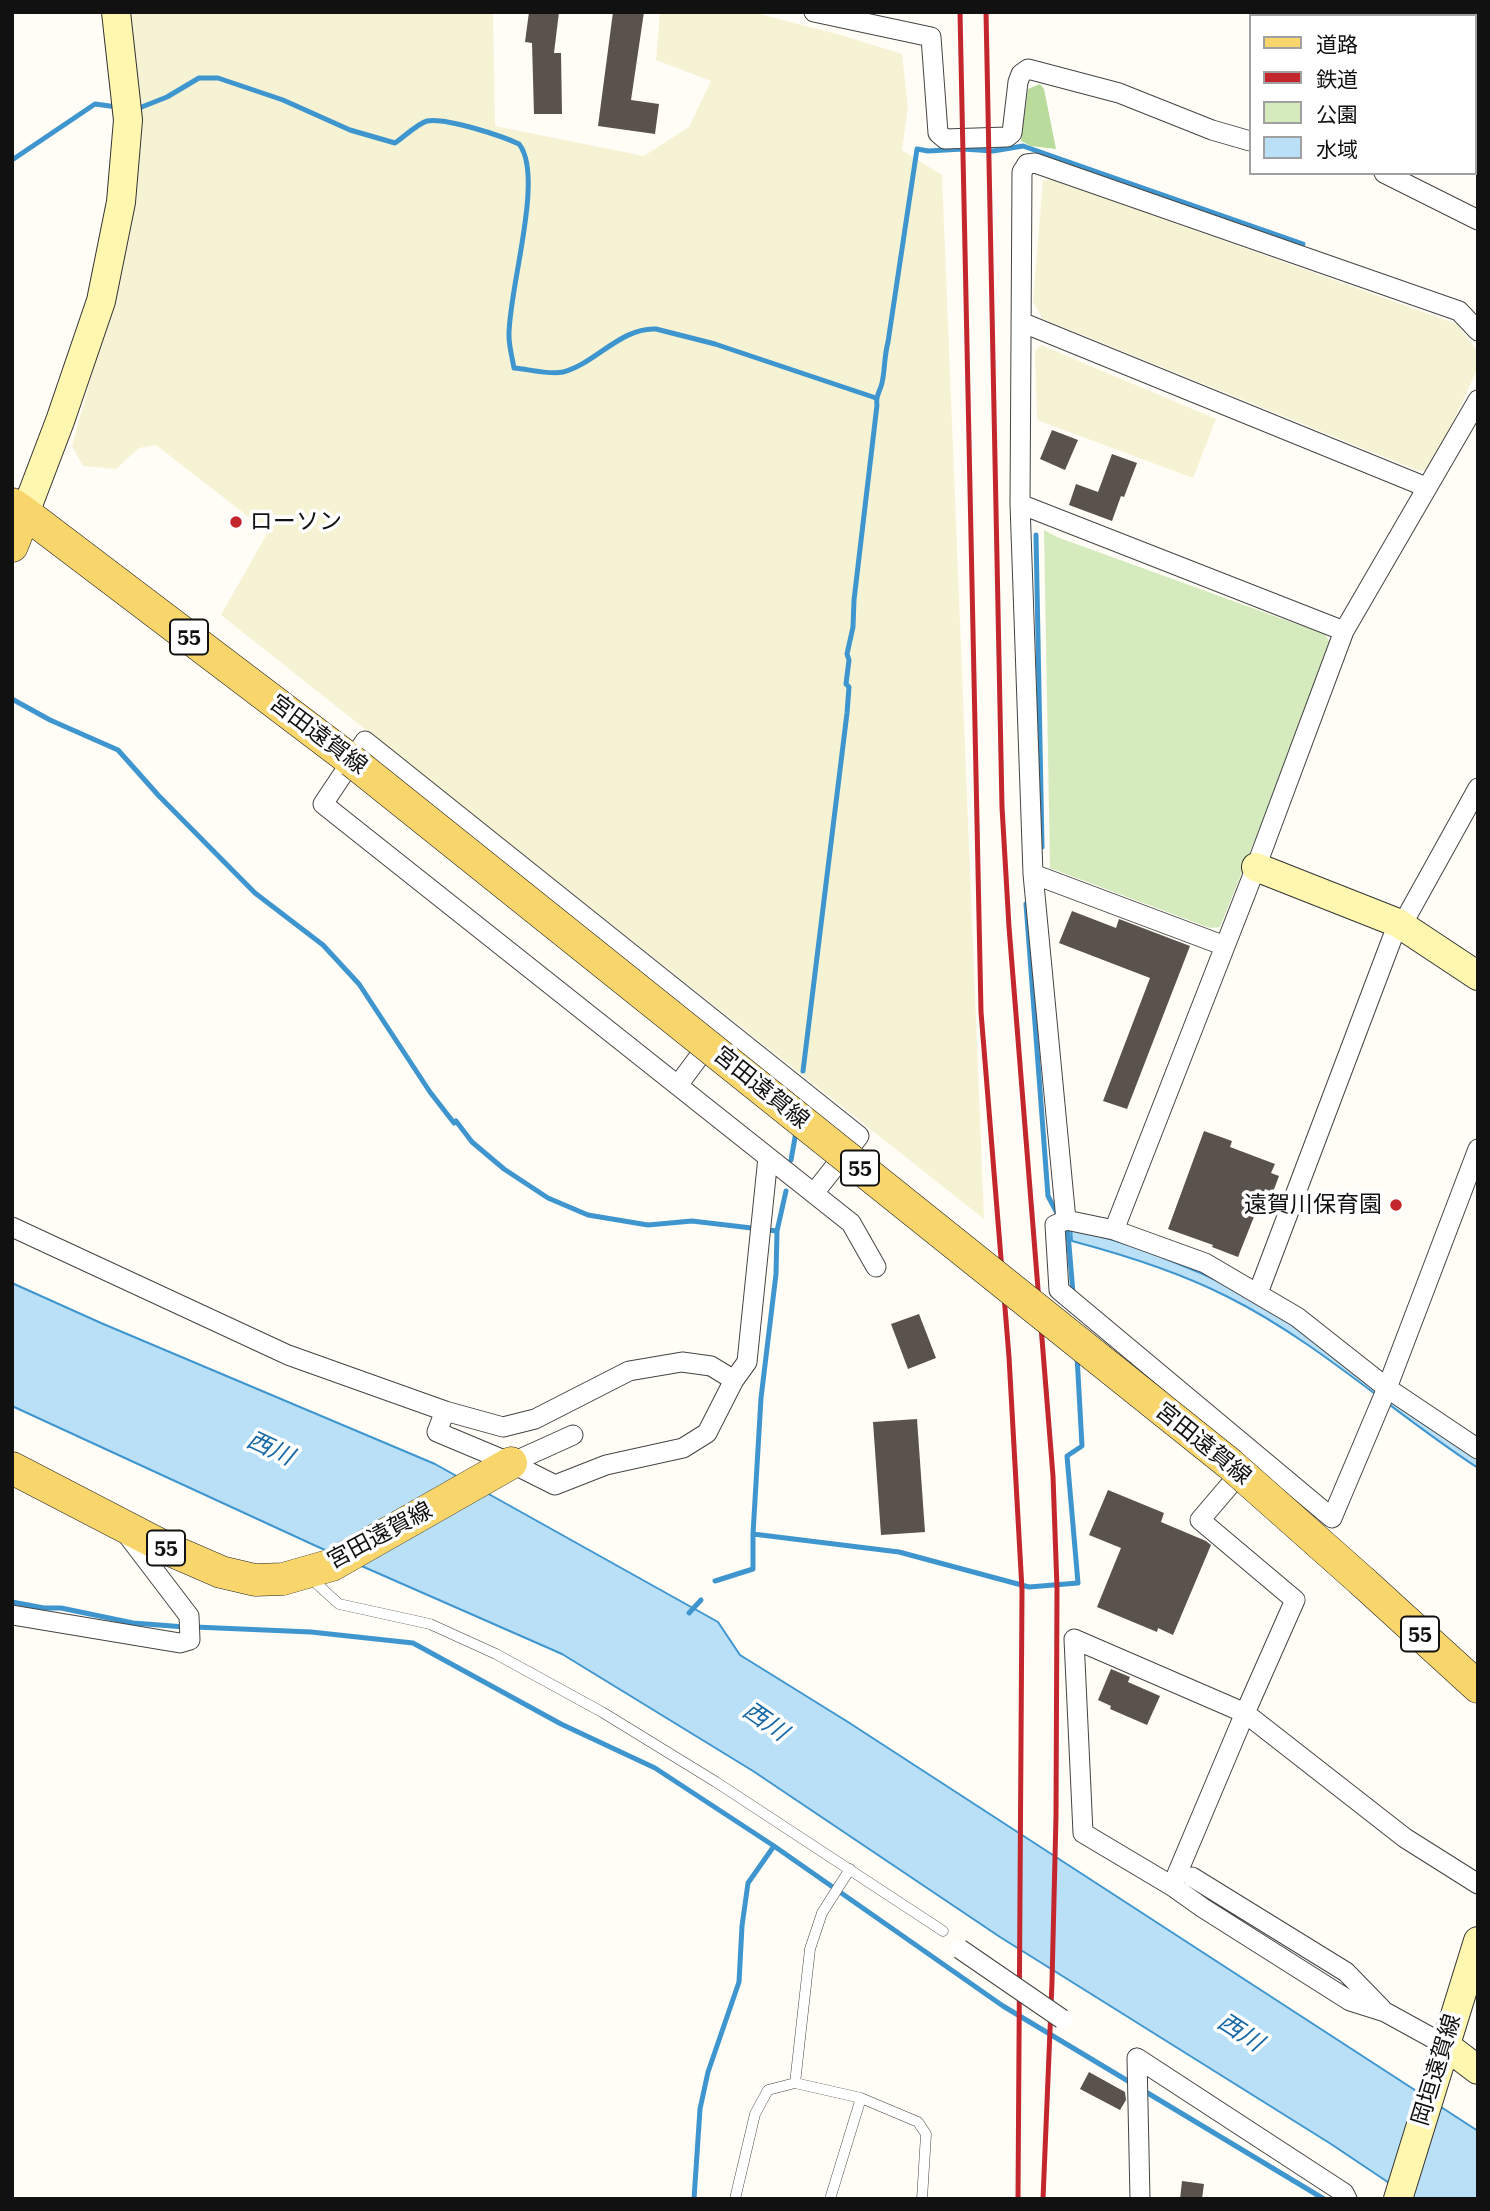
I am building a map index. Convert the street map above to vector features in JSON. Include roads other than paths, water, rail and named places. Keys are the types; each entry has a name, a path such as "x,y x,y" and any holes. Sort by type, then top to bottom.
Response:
{"main road":[{"path":"12,546 19,509"},
{"name":"宮田遠賀線","path":"19,509 352,761 1230,1464 1478,1687"},
{"name":"宮田遠賀線","path":"12,1468 168,1549 221,1572 255,1580 283,1579 318,1569 511,1463"}],"street":[{"path":"19,509 60,421 102,301 121,202 128,120 116,12"},
{"path":"814,12 930,37 938,133 945,139 1007,137 1012,133 1018,82 1021,74 1028,69 1119,93 1212,130 1248,140"},
{"path":"1066,1220 1033,874 1020,504 1022,172 1027,164 1035,163 1459,311 1478,331"},
{"path":"1388,175 1478,220"},
{"path":"1021,322 1426,487"},
{"path":"1114,1230 1345,631 1478,400"},
{"path":"1020,504 1345,631"},
{"path":"814,1193 859,1136 365,741 323,804 851,1223 876,1267"},
{"path":"1258,1293 1400,924 1478,788"},
{"path":"1256,867 1400,924 1478,976"},
{"path":"1033,874 1225,946"},
{"path":"678,1085 722,1026"},
{"path":"1478,1149 1387,1388 1332,1518 1059,1290 1055,1225 1066,1220 1114,1230 1205,1262 1297,1317 1387,1388 1478,1449"},
{"path":"445,1411 437,1432 555,1485 606,1465 683,1448 707,1433 734,1380 747,1362 768,1157"},
{"path":"12,1227 288,1356 445,1411 503,1427 535,1419 629,1371 682,1362 711,1367 734,1380"},
{"path":"511,1463 573,1435"},
{"path":"1172,1885 1294,1600 1200,1520 1256,1454"},
{"path":"12,1615 180,1643 190,1640 189,1616 118,1523"},
{"path":"1385,2012 1350,2001 1203,1908 1172,1885 1083,1833 1074,1639 1245,1713 1405,1838 1478,1884"},
{"path":"1192,1877 1346,1972 1385,2012 1441,2056 1478,2070"},
{"name":"岡垣遠賀線","path":"1398,2199 1478,1941"},
{"path":"960,1950 1062,2019"},
{"path":"1140,2199 1138,2058 1344,2193 1347,2199"}],"lane":[{"path":"318,1569 338,1604 430,1624 508,1661 602,1712 716,1782 848,1872 943,1931"},
{"path":"795,2083 810,1949 819,1922 848,1872"},
{"path":"735,2199 755,2114 768,2090 795,2083 861,2098 918,2122 926,2134 922,2199"},
{"path":"830,2199 861,2098"}],"water":[{"path":"1071,1227 1142,1249 1243,1293 1295,1324 1478,1457 1478,1468 1324,1356 1261,1315 1171,1272 1072,1241"},
{"name":"西川","path":"12,1283 435,1464 718,1622 740,1655 848,1722 1478,2131 1478,2199 1413,2199 1331,2144 1000,1937 753,1771 562,1654 316,1546 12,1406"}],"waterway":[{"path":"134,110 167,97 199,78 218,78 283,100 350,130 395,143 423,123 435,121 473,128 519,144 526,160 528,181 527,207 510,316 509,340 514,368 563,372 586,362 631,334 656,329 715,344 876,398"},
{"path":"12,160 95,104 117,107"},
{"path":"803,1071 847,713 847,654 853,627 877,399 883,378 917,149 993,151 1023,146 1303,244"},
{"path":"1036,535 1042,847"},
{"path":"12,699 50,720 118,750 159,796 255,893 323,945 359,984 430,1092 454,1123 456,1121 472,1142 504,1169 548,1198 588,1215 648,1225 692,1221 777,1231"},
{"path":"1026,904 1048,1196 1058,1215"},
{"path":"791,1160 796,1132"},
{"path":"715,1581 753,1569 761,1398 776,1274 777,1231 786,1191"},
{"path":"1063,1224 1068,1233 1073,1293"},
{"path":"753,1534 899,1552 1029,1587 1078,1583 1067,1456 1082,1446 1077,1356"},
{"path":"689,1613 701,1600"},
{"path":"12,1602 61,1608 133,1623 185,1627"},
{"path":"195,1627 311,1632 413,1643 561,1724 655,1768 774,1846 748,1883 739,1982 708,2072 700,2109 694,2199"},
{"path":"774,1846 1003,2006 1133,2084"},
{"path":"1141,2089 1324,2199"}],"railway":[{"path":"960,12 981,1012 1009,1357 1022,1590 1018,2199"},
{"path":"986,12 1002,807 1009,927 1053,1476 1057,1588 1056,1816 1043,2199"}],"place":[{"name":"ローソン","path":"236,522"},
{"name":"遠賀川保育園","path":"1396,1205"}]}
